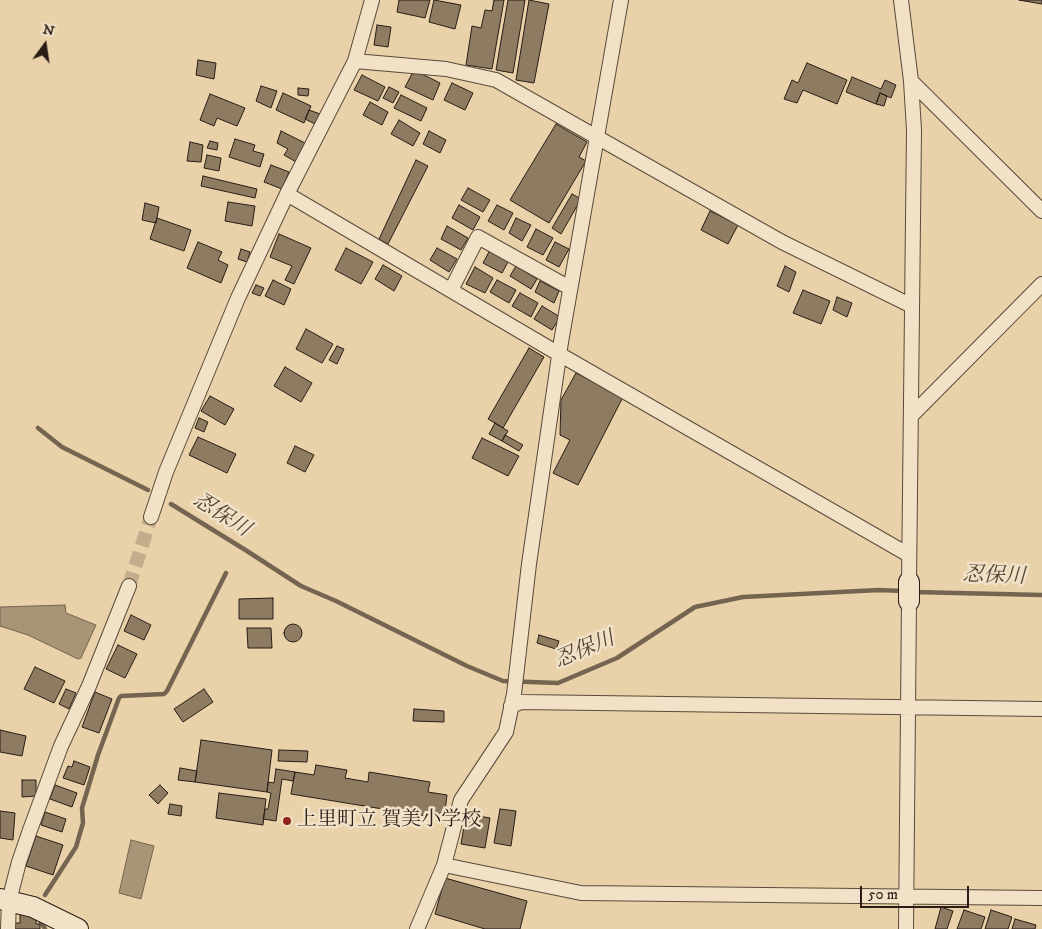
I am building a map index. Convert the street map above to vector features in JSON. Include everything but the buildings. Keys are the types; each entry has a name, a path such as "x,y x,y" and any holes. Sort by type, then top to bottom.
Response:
{"main road":[{"path":"5,900 33,907 78,929"}],"street":[{"path":"151,517 166,472 238,298 287,194 356,61 372,0"},
{"path":"417,929 444,865 461,800 506,732 514,691 529,564 559,354 621,0"},
{"path":"901,0 911,82 914,130 906,929"},
{"path":"356,61 446,70 496,80 782,242 912,306"},
{"path":"911,82 1042,211"},
{"path":"287,194 559,354 909,555"},
{"path":"451,290 478,237 570,288"},
{"path":"912,416 1042,284"},
{"path":"8,929 5,900 61,746 89,686 129,586"},
{"path":"511,706 521,702 1042,709"},
{"path":"444,865 581,893 1042,898"}],"shaded area":[{"path":"65,605 66,613 96,625 81,658 78,659 28,635 0,626 0,607"},
{"path":"131,840 154,846 141,899 119,893"}],"waterway":[{"name":"忍保川","path":"38,428 62,447 148,490"},
{"name":"忍保川","path":"171,504 301,586 336,601 467,666 503,681 558,683 617,658 695,607 743,597 879,590 903,591"},
{"path":"45,895 76,847 83,823 82,808 98,755 119,698 121,696 164,694 167,691 226,573"},
{"name":"忍保川","path":"914,592 1042,595"},
{"path":"38,917 45,929"}],"tunnel":[{"path":"129,586 151,517"}],"place":[{"name":"上里町立 賀美小学校","path":"287,821"}]}
